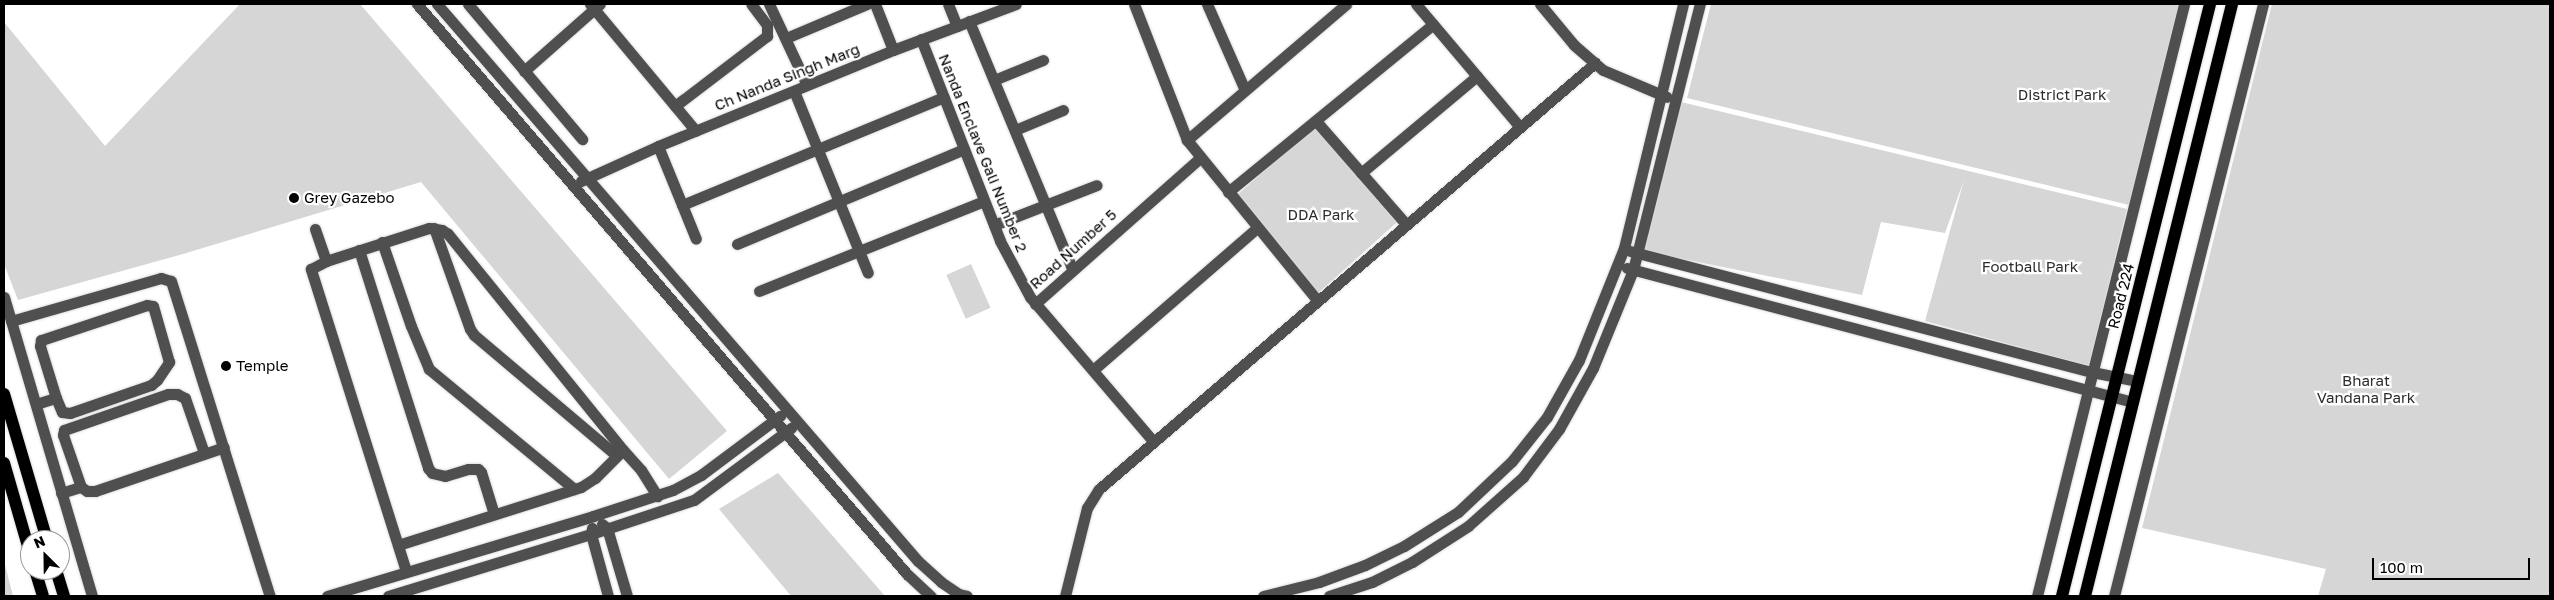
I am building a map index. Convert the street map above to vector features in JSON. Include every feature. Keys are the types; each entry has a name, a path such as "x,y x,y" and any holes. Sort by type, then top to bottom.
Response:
{"main road":[{"name":"Road 224","path":"2062,596 2210,4"},
{"path":"2085,596 2232,4"},
{"path":"4,394 7,417 44,530"},
{"path":"4,463 23,530"},
{"path":"38,580 43,596"},
{"path":"59,580 64,596"}],"street":[{"path":"417,4 907,574 931,596"},
{"path":"437,4 918,561 941,582 967,596"},
{"path":"468,4 582,138"},
{"path":"675,106 767,36 767,25 751,4"},
{"path":"769,4 807,85"},
{"path":"786,38 868,4"},
{"path":"875,4 893,50"},
{"path":"948,4 957,26"},
{"name":"Ch Nanda Singh Marg","path":"573,185 658,146 794,90 921,39 1016,4"},
{"path":"1134,4 1187,140 1317,300"},
{"path":"1207,4 1245,90"},
{"path":"1187,140 1245,90 1332,8 1346,4"},
{"path":"1416,4 1520,127"},
{"path":"1540,4 1574,45 1603,70 1676,101"},
{"path":"1263,596 1319,582 1365,565 1404,546 1465,506 1512,460 1547,418 1579,360 1624,248 1683,4"},
{"path":"1330,596 1372,582 1412,562 1468,526 1523,477 1559,429 1594,368 1633,270 1700,4"},
{"path":"2037,596 2184,4"},
{"path":"2114,596 2263,4"},
{"path":"524,70 594,5 696,131"},
{"path":"969,21 1072,269"},
{"path":"1228,192 1434,24"},
{"name":"Nanda Enclave Gali Number 2","path":"921,39 994,225 1035,304"},
{"path":"994,80 1043,60"},
{"path":"1065,596 1087,508 1092,497 1153,441 1595,63"},
{"path":"1361,173 1477,76"},
{"path":"794,90 868,273"},
{"path":"682,205 944,97"},
{"path":"1014,130 1063,110"},
{"path":"1316,121 1406,224"},
{"path":"658,146 696,239"},
{"path":"736,244 964,149"},
{"name":"Road Number 5","path":"1153,441 1035,304 1072,269 1200,158"},
{"path":"994,225 1097,185"},
{"path":"759,291 984,201"},
{"path":"434,228 470,329 474,335 641,470 657,496"},
{"path":"406,572 312,273 314,265 382,242 434,228 448,234 620,453"},
{"path":"1093,370 1258,228"},
{"path":"315,229 326,261"},
{"path":"382,242 414,334 429,369 574,489"},
{"path":"1624,248 1637,254 2092,372 2137,381"},
{"path":"359,250 428,468 432,473 445,476 468,468 478,469 481,472 494,514"},
{"path":"1618,266 2133,402"},
{"path":"11,321 161,278 172,281 270,596"},
{"path":"4,297 92,596"},
{"path":"147,305 153,306 169,362 157,380 151,385 70,413 62,412 56,398 40,346 41,340 147,305"},
{"path":"204,453 185,398 178,394 168,394 64,430 63,434 81,487 87,492 95,491 224,447"},
{"path":"36,404 56,398"},
{"path":"327,596 657,496 701,475 788,410"},
{"path":"388,596 591,534 694,500 798,422"},
{"path":"398,545 574,489 595,478 620,453"},
{"path":"61,493 81,487"},
{"path":"593,516 607,528 627,596"},
{"path":"593,516 591,534 608,596"}],"green space":[{"path":"240,4 360,4 727,431 669,479 421,182 183,254 18,300 4,264 4,22 105,146"},
{"name":"District Park","path":"1711,4 2179,4 2129,205 1687,98"},
{"name":"Bharat Vandana Park","path":"2272,4 2550,4 2550,596 2318,596 2326,569 2142,528"},
{"name":"Football Park","path":"1681,102 2127,209 2089,366 1925,321 1964,180 1945,233 1881,222 1862,295 1643,251"},
{"name":"DDA Park","path":"1315,125 1400,219 1318,293 1233,199"},
{"path":"971,264 991,308 966,319 946,275"},
{"path":"778,473 885,596 791,596 719,509"},
{"path":"4,561 13,596 4,596"}],"place":[{"name":"Grey Gazebo","path":"294,198"},
{"name":"Temple","path":"226,366"}]}
